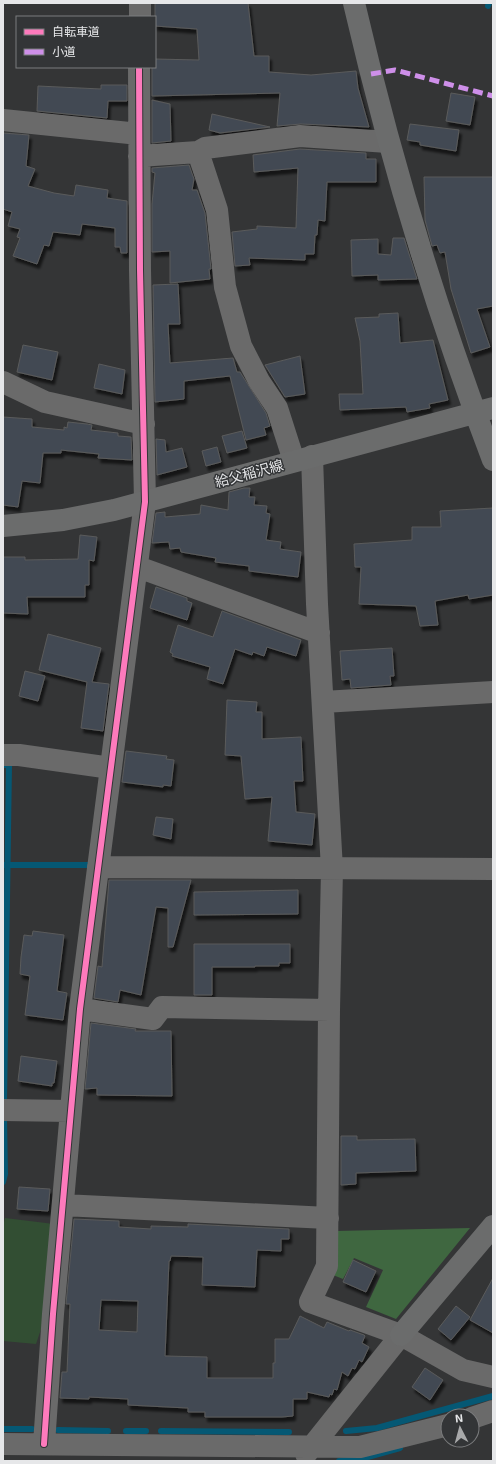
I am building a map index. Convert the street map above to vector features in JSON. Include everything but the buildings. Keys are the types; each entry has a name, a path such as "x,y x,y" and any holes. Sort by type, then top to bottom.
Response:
{"street":[{"path":"140,3 140,16"},
{"path":"354,3 388,142 425,266 484,410 493,460"},
{"path":"44,1444 80,1009 138,567 145,502 140,270 139,68"},
{"path":"3,120 139,134"},
{"path":"139,156 198,152 205,148 300,136 388,142"},
{"path":"198,152 217,210 225,287 241,346 259,381 277,408 303,458 319,633 332,869 329,1010 327,1266 310,1302 401,1335 463,1370 493,1377"},
{"path":"3,382 45,402 144,424"},
{"name":"給父稲沢線","path":"3,526 63,520 145,502 484,410"},
{"path":"138,567 319,633"},
{"path":"323,702 493,692"},
{"path":"3,755 19,755 111,768"},
{"path":"98,867 493,869"},
{"path":"80,1009 153,1019 162,1007 329,1010"},
{"path":"3,1110 72,1111"},
{"path":"63,1206 328,1218"},
{"path":"307,1454 401,1335 493,1226"},
{"path":"480,1415 493,1411"},
{"path":"4,1449 44,1444 307,1454 360,1447 440,1427"}],"green space":[{"path":"5,1218 54,1224 44,1320 36,1344 3,1341 3,1227"},
{"path":"470,1228 396,1319 366,1307 383,1270 354,1258 343,1279 333,1275 335,1231"}],"waterway":[{"path":"3,765 9,765 4,1103"},
{"path":"3,865 90,865"},
{"path":"3,1182 5,1174 4,1117"},
{"path":"346,1431 377,1428 493,1396"},
{"path":"3,1429 32,1429"},
{"path":"58,1430 108,1431"},
{"path":"126,1431 146,1431"},
{"path":"161,1431 289,1432"},
{"path":"339,1461 364,1458 400,1448"}],"marked path":[{"path":"371,74 395,70 493,96"}],"cycle path":[{"path":"44,1444 53,1314 80,1009 145,502 140,270 139,68"}]}
